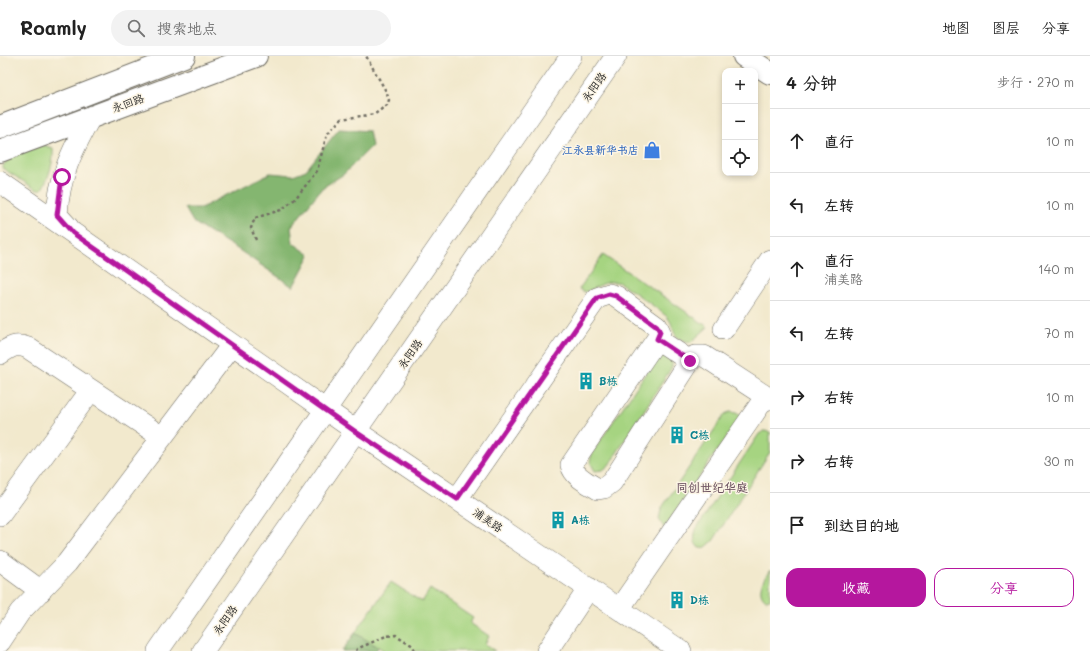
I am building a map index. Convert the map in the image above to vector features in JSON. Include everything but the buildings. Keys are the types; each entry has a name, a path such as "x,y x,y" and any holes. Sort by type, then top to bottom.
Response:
{"main road":[{"path":"0,127 184,56"},
{"name":"永回路","path":"0,151 256,56"},
{"path":"744,56 770,73"}],"street":[{"path":"158,651 324,409 571,56"},
{"name":"永阳路","path":"203,651 616,56"},
{"path":"73,233 57,215 58,202 62,177 71,153 90,118"},
{"name":"浦美路","path":"0,182 356,432 681,651"},
{"path":"724,329 770,260"},
{"path":"457,499 597,298 609,294 616,296 657,326 660,332 657,339 571,465 572,471 583,480 598,489 604,488 612,482 690,361 695,356 704,356 768,397 619,609"},
{"path":"657,339 690,361"},
{"path":"0,354 11,346 21,345 162,437"},
{"path":"0,642 20,612 67,563 232,345"},
{"path":"0,515 91,390"},
{"path":"0,561 41,591"},
{"path":"547,651 589,588"}],"path":[{"path":"256,240 251,228 255,218 281,210 294,199 317,171 327,134 336,124 341,120 375,114 387,105 389,100 387,93 366,56"},
{"path":"356,651 386,636 396,635 412,646 416,651"}],"green space":[{"path":"339,129 369,131 372,146 344,174 322,188 291,227 293,243 310,255 293,287 239,250 193,222 185,208 201,208 270,173 293,175 306,170"},
{"path":"43,145 53,148 53,159 47,180 42,189 37,190 2,168 9,159 14,156"},
{"path":"603,255 708,327 691,342 684,340 676,335 669,319 665,315 641,297 617,282 604,283 585,292 579,289"},
{"path":"661,355 672,360 672,367 609,465 603,470 595,471 590,462 592,453 656,358"},
{"path":"730,412 741,416 664,528 659,519 661,509 725,414"},
{"path":"764,431 770,432 770,452 713,541 706,547 699,548 694,539 696,529 759,434"},
{"path":"770,570 770,599 766,600 761,593 761,589 763,581"},
{"path":"391,582 422,602 430,589 473,618 470,623 489,636 485,644 495,651 385,651 355,633"},
{"path":"355,633 378,647 376,651 342,651"}],"place":[{"name":"江永县新华书店","path":"652,150"},
{"name":"B栋","path":"586,381"},
{"name":"C栋","path":"677,435"},
{"name":"A栋","path":"558,520"},
{"name":"D栋","path":"677,600"}],"district":[{"name":"同创世纪华庭","path":"712,488"}],"route":[{"path":"62,177 57,215 73,233 356,432 457,499 597,298 609,294 616,296 657,326 660,332 657,339 690,361"}]}
